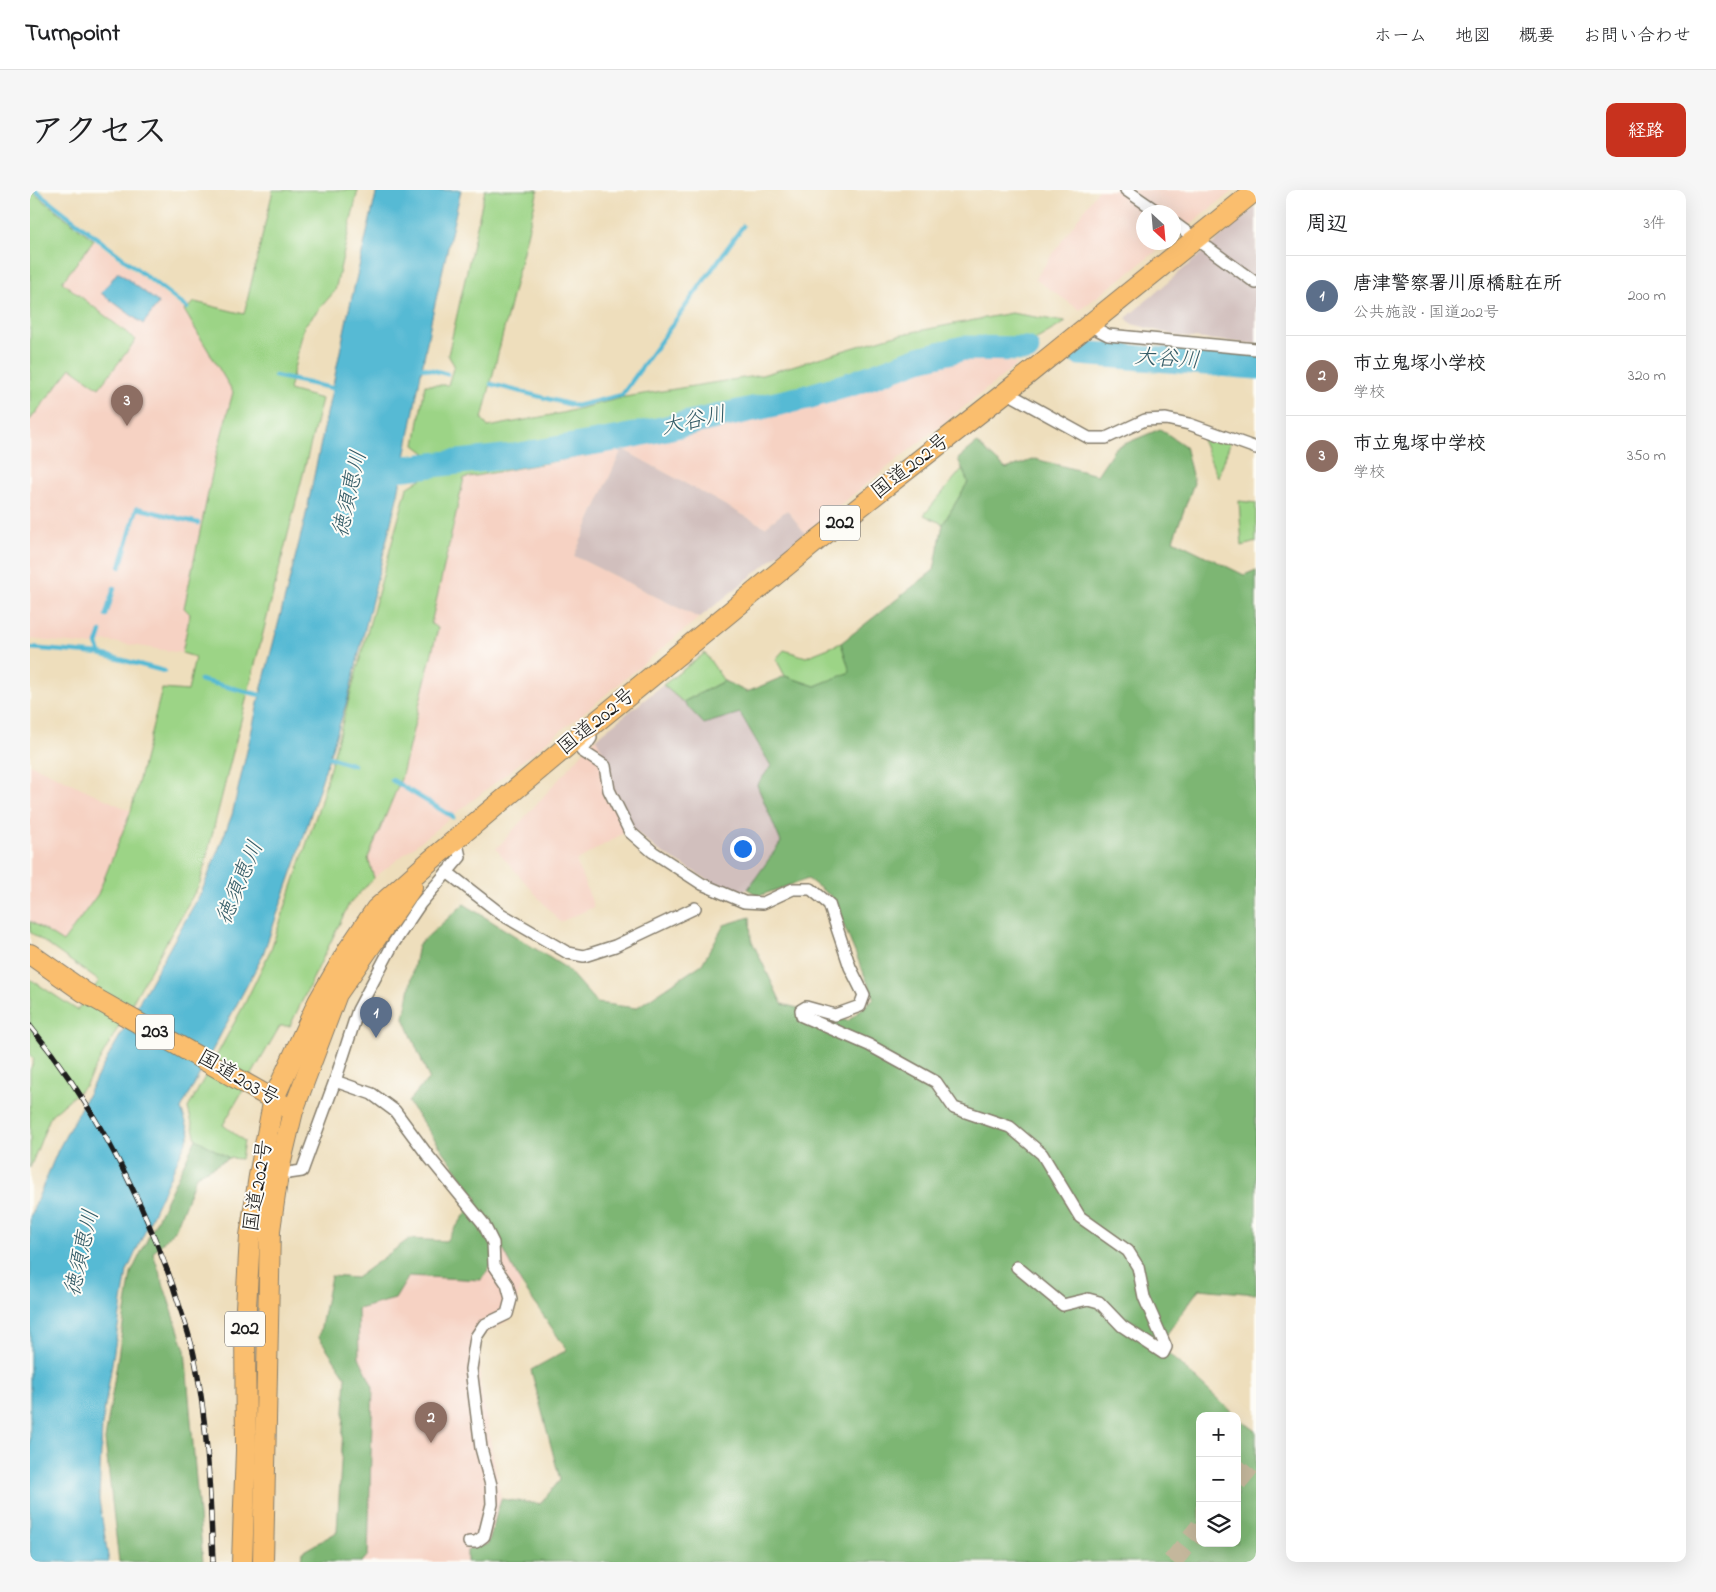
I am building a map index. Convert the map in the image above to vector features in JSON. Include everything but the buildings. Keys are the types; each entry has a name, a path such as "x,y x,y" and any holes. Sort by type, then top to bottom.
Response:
{"highway":[{"name":"国道202号","path":"263,1562 270,1230 268,1175 274,1098 318,1002 348,950 376,909 430,861 590,727 819,539 1006,392 1256,190"},
{"name":"国道202号","path":"242,1562 246,1450 245,1326 250,1236 268,1175 337,994 430,861"},
{"name":"国道203号","path":"30,954 84,992 274,1098 293,1111"}],"street":[{"path":"1126,190 1148,205"},
{"path":"1181,228 1256,282"},
{"path":"1089,325 1108,335 1256,349"},
{"path":"1006,392 1089,438 1106,438 1146,420 1166,419 1189,424 1256,448"},
{"path":"590,727 591,738 582,750 605,766 609,790 630,832 653,852 702,884 744,902 763,903 793,889 811,889 829,904 850,967 864,995 860,1006 834,1015 806,1007 801,1010 802,1016 868,1045 936,1082 954,1108 1010,1127 1042,1154 1080,1217 1128,1251 1138,1267 1144,1297 1166,1347 1163,1354 1122,1326 1098,1302 1088,1299 1063,1305 1017,1267"},
{"path":"268,1175 302,1171 335,1081 358,1010 393,944 420,904 460,857 456,839"},
{"path":"447,872 501,914 568,954 584,956 615,946 696,908"},
{"path":"335,1081 372,1094 395,1111 429,1158 483,1223 493,1243 494,1265 508,1284 511,1299 507,1314 484,1325 476,1337 471,1368 481,1448 491,1485 492,1504 484,1536 476,1542 469,1542"}],"shaded area":[{"path":"30,190 184,310 233,392 215,460 184,608 190,614 182,653 107,641 90,645 30,639"},
{"path":"1098,190 1234,190 1181,232 1181,205 1136,205 1136,250 1158,250 1080,310 1035,279"},
{"path":"1256,207 1256,344 1182,337 1132,324 1126,318"},
{"path":"982,356 1018,364 805,533 787,510 765,527 622,449 818,406 950,361"},
{"path":"622,449 574,556 699,618 592,706 374,878 368,858 401,779 438,628 431,624 464,478"},
{"path":"622,449 765,527 787,510 805,533 699,618 574,556"},
{"path":"663,685 704,724 739,712 771,767 757,786 781,842 748,889 735,896 656,849 632,828 613,787 610,767 596,738"},
{"path":"596,738 610,767 632,828 576,861 594,907 560,922 496,849"},
{"path":"30,764 131,811 98,894 63,942 30,921"},
{"path":"503,1248 521,1283 513,1317 480,1337 480,1384 501,1499 488,1545 467,1550 467,1562 362,1562 368,1555 373,1387 359,1357 358,1309 395,1299 408,1276 481,1280"}],"green space":[{"path":"30,190 94,240 62,282 136,340 99,388 71,368 30,420"},
{"path":"273,190 358,190 335,291 304,326 289,390 322,399 200,883 85,1086 51,1115 30,1168 30,1070 34,1060 30,1055 30,979 77,1010 99,981 30,932 30,921 63,942 98,894 131,811 162,689 188,691 195,657 182,653 190,614 184,608 215,460 233,392 184,310 195,302 244,314"},
{"path":"485,190 538,190 482,419 488,427 562,413 625,397 762,375 892,336 1011,313 1066,322 1035,340 962,339 807,390 619,431 432,458 415,445 425,385 448,385 454,365 448,355"},
{"path":"1160,429 1185,446 1194,483 1173,540 1244,575 1256,570 1256,1294 1199,1289 1159,1345 1232,1412 1196,1412 1196,1547 1241,1547 1241,1420 1256,1431 1256,1562 467,1562 467,1550 488,1544 501,1499 540,1504 560,1480 531,1370 567,1350 521,1283 503,1249 481,1280 409,1276 395,1299 358,1309 359,1357 373,1387 368,1555 362,1562 301,1562 302,1552 337,1532 346,1377 319,1337 331,1276 356,1278 409,1239 446,1241 477,1198 408,1102 429,1078 404,1018 418,945 464,904 566,968 597,1003 636,1008 702,964 724,925 750,917 751,939 782,1004 848,1021 874,998 832,897 808,879 758,896 748,889 781,842 757,785 771,766 740,713 704,724 683,702 724,681 747,692 785,676 815,686 850,672 841,643 934,570 943,524 968,482 958,459 977,443 1006,469 1035,459 1097,475 1115,448"},
{"path":"1198,430 1230,443 1218,478"},
{"path":"622,449 464,478 431,624 438,628 401,779 368,858 374,878 349,904 290,1026 280,1026 223,1125 244,1141 241,1159 229,1158 196,1139 188,1108 245,1003 271,949 320,804 407,488 426,476"},
{"path":"962,469 968,482 943,524 924,515"},
{"path":"1239,501 1256,503 1256,542 1242,546"},
{"path":"841,643 851,672 815,686 785,676 776,659 784,650 806,657"},
{"path":"705,653 724,681 683,702 663,685"},
{"path":"196,1139 229,1158 196,1176 176,1228 153,1253 185,1350 203,1562 119,1562 105,1440 131,1273"}],"water":[{"name":"徳須恵川","path":"377,190 461,190 431,321 398,494 348,698 296,861 262,957 181,1109 190,1133 127,1271 102,1425 99,1500 109,1562 30,1562 30,1217 58,1150 99,1073 202,891 232,815 260,695 305,519 347,318"},
{"path":"118,272 159,303 143,324 101,293"}],"waterway":[{"path":"35,190 187,308"},
{"path":"491,384 576,406 622,395 743,226"},
{"name":"大谷川","path":"369,472 513,456 621,438 807,397 854,383 919,359 964,348 1027,349"},
{"name":"大谷川","path":"1079,353 1256,367"},
{"path":"417,366 447,374"},
{"path":"275,376 336,389"},
{"path":"120,567 137,508 198,523"},
{"path":"106,615 114,588"},
{"path":"100,654 97,644 101,632"},
{"path":"30,648 100,654 164,671"},
{"path":"200,680 264,696"},
{"path":"323,755 353,765"},
{"path":"392,780 453,817"}],"tunnel":[{"path":"1241,1477 1256,1459"},
{"path":"1172,1562 1196,1532"}],"railway":[{"path":"30,1026 74,1086 113,1150 146,1217 173,1286 192,1346 199,1381 208,1458 213,1562"}],"place":[{"name":"市立鬼塚中学校","path":"127,426"},
{"name":"唐津警察署川原橋駐在所","path":"376,1038"},
{"name":"市立鬼塚小学校","path":"431,1443"}]}
